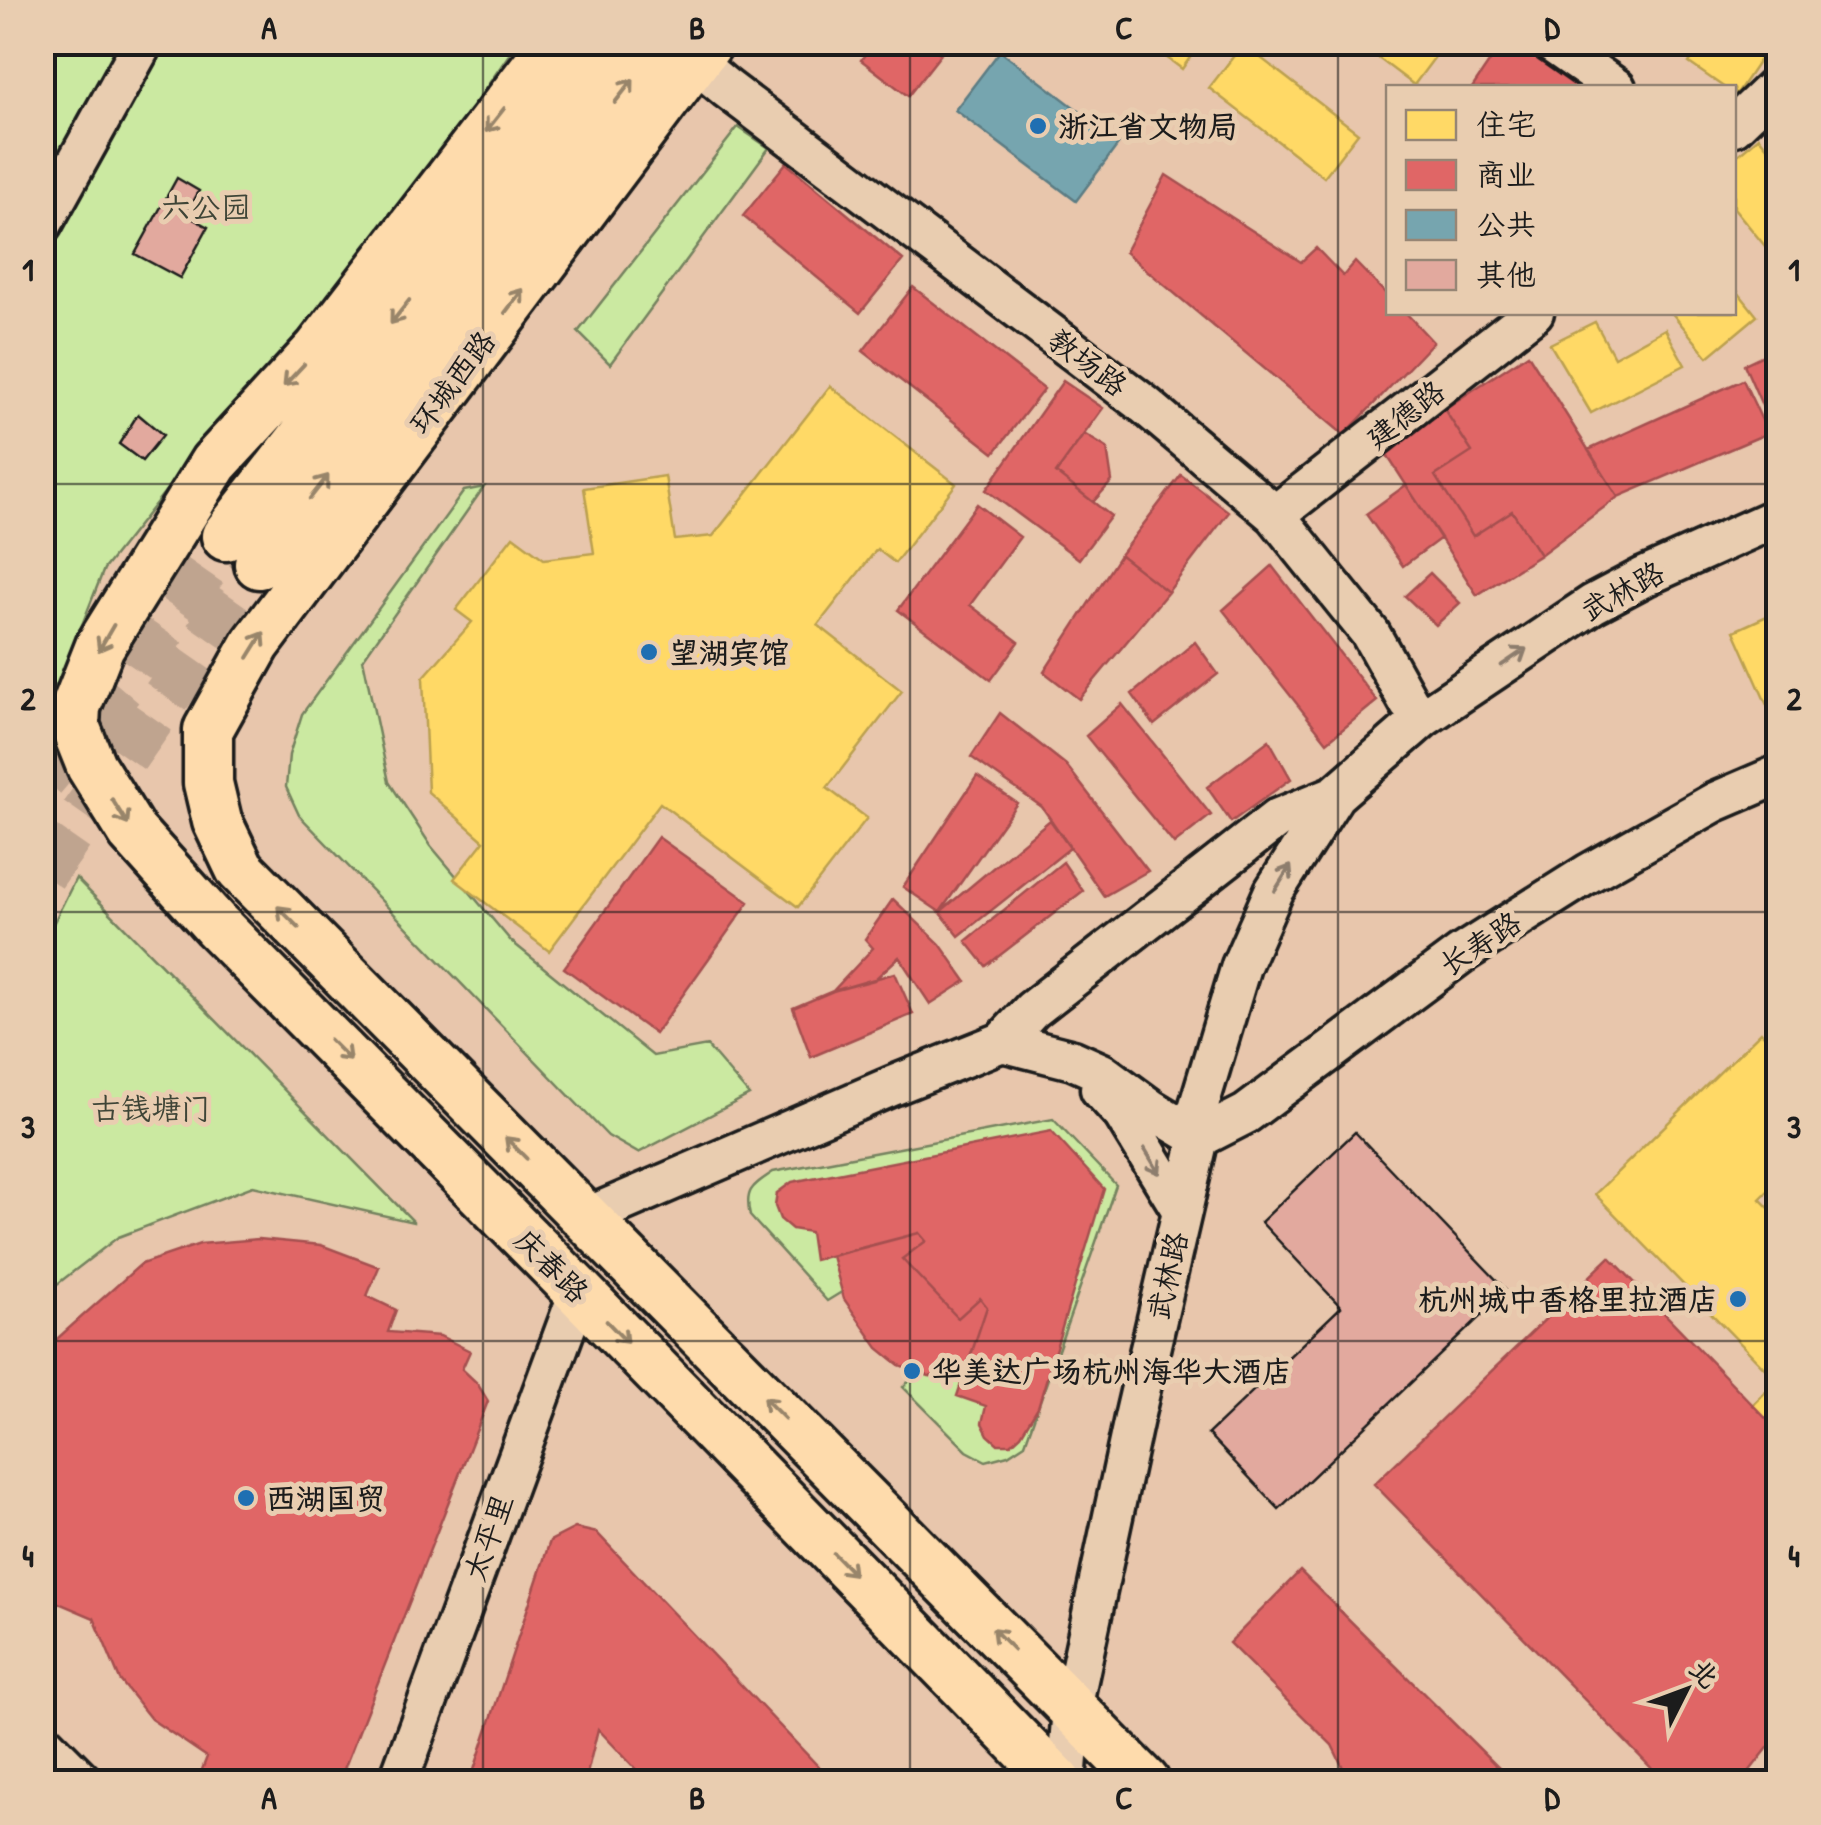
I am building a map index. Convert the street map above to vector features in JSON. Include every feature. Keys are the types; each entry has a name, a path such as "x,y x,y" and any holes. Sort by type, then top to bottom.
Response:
{"main road":[{"name":"庆春路","path":"554,42 319,349 214,463 100,646 76,707 75,726 91,766 132,832 216,925 1058,1782"},
{"name":"环城西路","path":"611,42 243,550 689,49"},
{"name":"环城西路","path":"208,730 256,644 689,49"},
{"name":"庆春路","path":"208,730 208,783 217,821 240,868 1144,1782"}],"street":[{"path":"1550,42 1612,85"},
{"name":"教场路","path":"689,49 726,88 1145,405 1275,515 1370,633 1409,704 1423,718"},
{"path":"42,225 139,50"},
{"path":"1736,124 1778,84"},
{"name":"建德路","path":"1275,515 1530,315"},
{"name":"武林路","path":"1066,1782 1072,1708 1199,1138 1197,1112 1240,966 1274,892 1335,794 1423,718 1593,604 1778,516"},
{"name":"长寿路","path":"1199,1138 1246,1114 1461,954 1589,873 1715,802 1778,775"},
{"name":"武林路","path":"585,1218 1002,1042 1032,1010 1278,818 1335,794"},
{"path":"1002,1042 1073,1060 1102,1074 1199,1138"},
{"path":"1073,1060 1123,1114 1182,1211"},
{"name":"太平里","path":"398,1782 579,1292"},
{"path":"42,1741 83,1782"}],"green space":[{"name":"六公园","path":"42,43 517,43 334,308 197,451 104,569 45,719 54,806 43,845"},
{"path":"738,127 769,148 610,364 578,332"},
{"path":"484,487 363,659 389,782 431,846 511,941 653,1056 707,1046 749,1095 638,1153 608,1136 299,815 286,787 289,755 302,714 464,491"},
{"name":"古钱塘门","path":"76,878 413,1222 253,1186 118,1237 43,1295 43,944"},
{"path":"1053,1119 1116,1185 1025,1444 1008,1455 986,1461 967,1451 903,1387 931,1359 858,1282 827,1301 750,1216 749,1194 773,1172"}],"building: 住宅":[{"path":"1146,42 1201,42 1182,69"},
{"path":"1357,42 1446,42 1414,85"},
{"path":"1685,42 1771,43 1736,95 1736,85 1721,85 1689,63 1697,51"},
{"path":"1243,44 1358,133 1324,177 1209,88"},
{"path":"1759,137 1778,160 1778,262 1736,210 1736,156"},
{"path":"1736,290 1757,316 1708,357 1673,315 1736,315"},
{"path":"1595,322 1614,357 1665,329 1685,365 1591,413 1550,344"},
{"name":"望湖宾馆","path":"830,386 956,484 895,563 877,549 818,625 902,691 827,788 867,818 798,907 660,803 549,951 454,879 484,841 428,792 423,678 472,622 456,610 513,536 544,559 594,553 584,488 665,476 675,540 713,536"},
{"path":"1778,611 1778,730 1734,631"},
{"name":"杭州城中香格里拉酒店","path":"1761,1032 1778,1050 1778,1181 1760,1199 1778,1217 1778,1507 1714,1442 1777,1381 1595,1194"}],"building: 商业":[{"path":"874,42 926,42 941,54 908,96 861,60"},
{"path":"1503,42 1513,42 1574,85 1474,85"},
{"path":"786,163 903,260 860,313 743,216"},
{"path":"1166,175 1301,262 1316,248 1343,276 1355,262 1386,294 1386,315 1408,315 1433,342 1344,435 1125,252"},
{"path":"913,287 1044,389 994,453 863,351"},
{"path":"1778,348 1778,442 1744,364"},
{"path":"1528,354 1618,497 1540,555 1512,511 1473,536 1435,476 1472,452 1444,409"},
{"path":"1743,380 1768,433 1618,497 1588,450"},
{"path":"1063,381 1103,408 1056,473 1111,516 1079,559 986,490"},
{"path":"1444,409 1472,452 1435,476 1473,536 1512,511 1540,555 1477,595 1383,449"},
{"path":"1084,434 1107,448 1112,481 1093,502 1056,473"},
{"path":"1181,475 1229,512 1168,592 1120,555"},
{"path":"1406,485 1441,538 1403,566 1366,514"},
{"path":"977,504 1020,537 970,605 1019,642 991,680 898,610"},
{"path":"1120,555 1168,592 1079,699 1044,672"},
{"path":"1272,566 1377,701 1327,742 1223,610"},
{"path":"1430,573 1460,603 1436,625 1405,596"},
{"path":"1195,642 1218,674 1154,725 1132,694"},
{"path":"1122,704 1211,815 1174,844 1086,736"},
{"path":"1000,713 1066,765 1148,871 1104,896 1042,807 971,757"},
{"path":"1269,740 1291,779 1231,822 1207,787"},
{"path":"977,776 1017,803 940,912 903,887"},
{"path":"1050,820 1070,848 959,936 940,912"},
{"path":"658,837 749,902 655,1034 564,968"},
{"path":"1063,862 1083,891 986,966 966,941"},
{"path":"893,899 940,944 966,981 930,1004 899,957 874,980 833,991 873,948 865,939"},
{"path":"895,973 913,1014 811,1057 793,1008 833,991"},
{"path":"1051,1131 1104,1189 1038,1407 1021,1435 1011,1444 998,1444 982,1423 986,1406 957,1396 987,1307 980,1298 958,1318 902,1259 926,1241 919,1233 814,1260 810,1232 792,1229 780,1219 775,1206 777,1193 792,1182"},
{"path":"919,1233 926,1241 902,1259 958,1318 980,1298 987,1307 963,1379 929,1376 899,1365 878,1348 844,1299 832,1256"},
{"name":"西湖国贸","path":"259,1239 321,1245 379,1267 367,1296 396,1310 388,1332 440,1336 470,1351 462,1369 488,1401 339,1782 208,1782 200,1775 207,1757 151,1719 120,1680 94,1618 42,1596 42,1361 50,1345 141,1264 200,1244"},
{"path":"1610,1257 1778,1431 1778,1735 1741,1782 1665,1782 1374,1484"},
{"path":"575,1528 597,1533 833,1782 648,1782 598,1729 585,1782 470,1782 550,1541"},
{"path":"1300,1571 1513,1782 1350,1782 1332,1745 1229,1643"}],"building: 公共":[{"name":"浙江省文物局","path":"1000,51 1120,142 1076,201 955,110"}],"building: 其他":[{"path":"177,178 199,191 186,215 208,227 180,278 135,254"},
{"path":"138,414 163,435 142,461 119,444"},
{"path":"1355,1132 1507,1291 1279,1509 1208,1434 1341,1307 1261,1222"}],"tunnel":[{"path":"42,778 133,672 226,536"},
{"path":"42,874 259,564"}],"place":[{"name":"浙江省文物局","path":"1038,126"},
{"name":"望湖宾馆","path":"649,652"},
{"name":"杭州城中香格里拉酒店","path":"1738,1299"},
{"name":"华美达广场杭州海华大酒店","path":"912,1371"},
{"name":"西湖国贸","path":"246,1498"}]}
